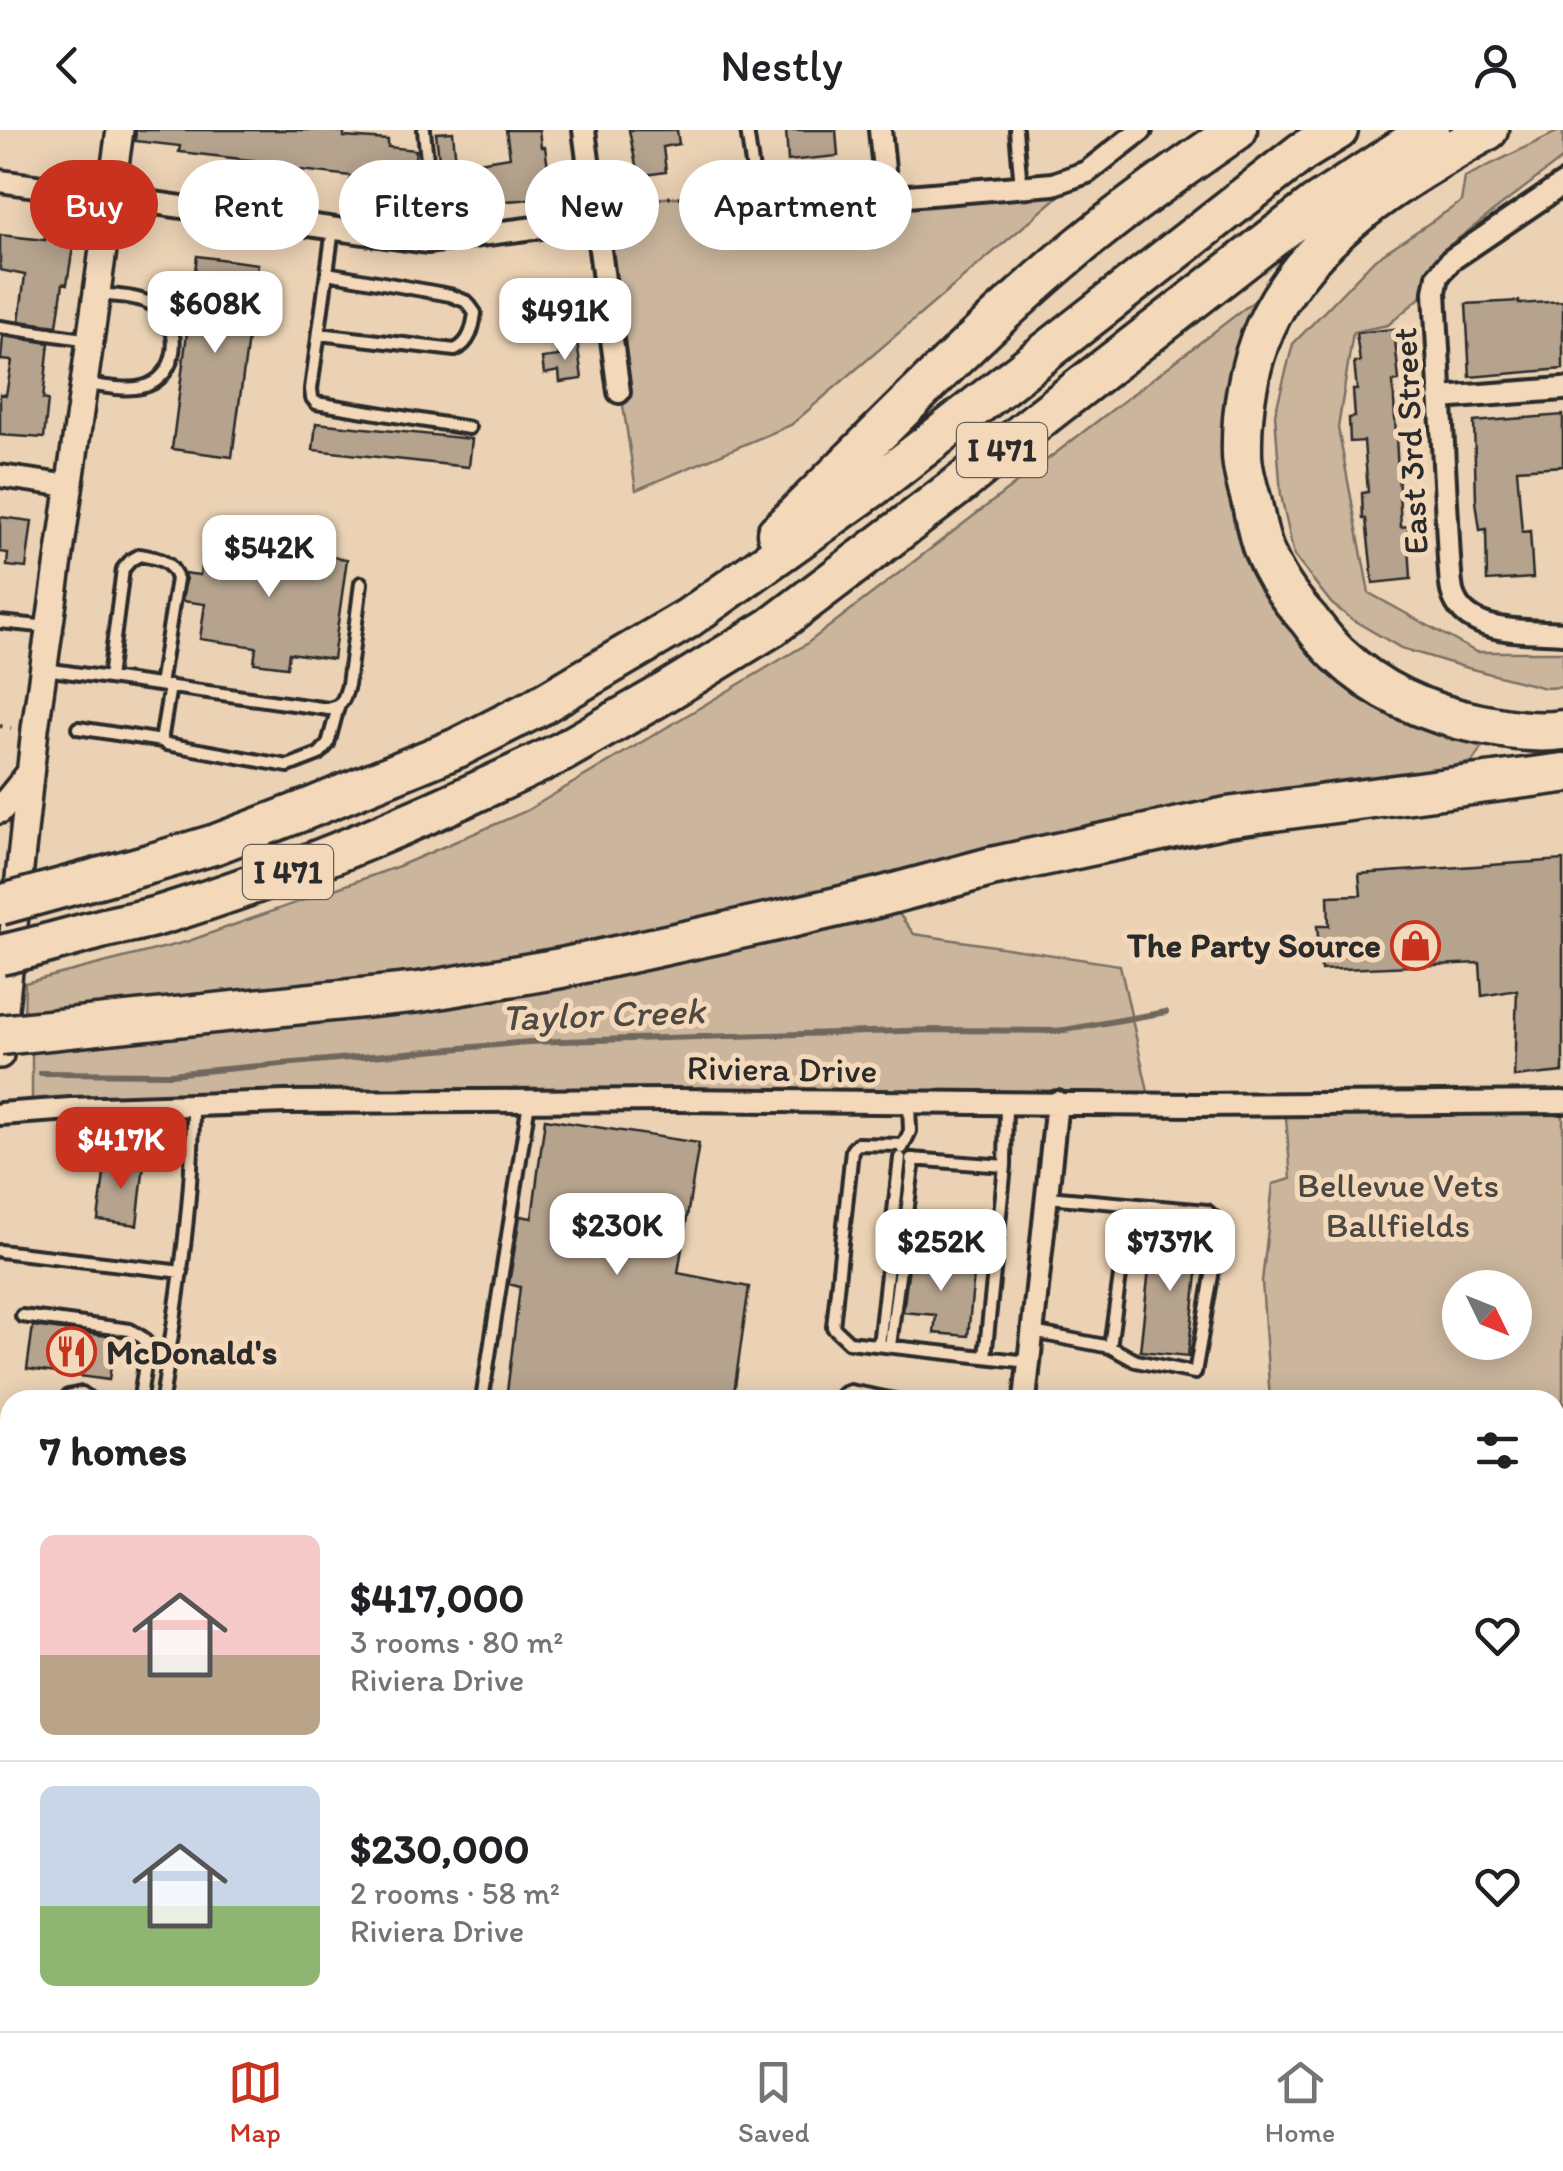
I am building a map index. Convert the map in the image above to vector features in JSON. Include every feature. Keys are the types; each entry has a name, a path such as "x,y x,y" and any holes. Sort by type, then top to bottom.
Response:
{"highway":[{"path":"687,619 1060,263 1237,130"},
{"name":"I 471","path":"4,933 457,748 534,709 687,619 873,486 1140,276 1302,152 1338,130"},
{"name":"I 471","path":"4,933 50,945 160,916 352,848 562,752 772,627 964,482 1315,205 1430,130"},
{"path":"1488,130 1410,175 1332,235 1302,268 1264,330 1251,372 1242,457 1263,549 1275,574 1290,598 1339,655 1381,687 1441,715 1514,730 1563,730"},
{"path":"0,1034 420,992 561,968 876,898 991,866 1226,818 1563,773"}],"street":[{"path":"116,160 120,130"},
{"path":"584,130 588,160"},
{"path":"880,130 883,160"},
{"path":"912,198 1053,184 1087,172 1141,130"},
{"path":"0,181 30,186"},
{"name":"East 3rd Street","path":"1563,184 1451,260 1438,276 1435,292 1452,589 1456,602 1466,616 1484,625 1563,633"},
{"path":"158,205 339,230"},
{"path":"0,1055 10,865 30,773 104,250"},
{"path":"599,250 618,392"},
{"path":"1440,398 1563,389"},
{"path":"0,476 70,486"},
{"path":"0,810 30,773"},
{"name":"Riviera Drive","path":"0,1114 286,1102 675,1100 1196,1106 1563,1102"},
{"path":"1027,1390 1057,1102"}],"lane":[{"path":"424,130 427,160"},
{"path":"746,130 751,160"},
{"path":"1016,130 1020,187"},
{"path":"332,229 312,398 316,402 468,428"},
{"path":"318,334 455,350 466,342 474,327 475,313 467,302 450,295 327,273"},
{"path":"85,384 128,388 148,385 165,370 174,348 172,328 153,305 98,294"},
{"path":"0,327 91,340"},
{"path":"109,678 123,569 140,555 166,562 176,580 162,741"},
{"path":"78,728 288,766 319,754 328,744 348,686 361,583"},
{"path":"0,622 50,627"},
{"path":"44,668 338,707"},
{"path":"484,1390 529,1102"},
{"path":"885,1346 900,1158 910,1130 909,1102"},
{"path":"985,1358 1005,1166 1006,1102"},
{"path":"164,1390 182,1272 194,1106"},
{"path":"902,1145 858,1144 852,1150 833,1327 849,1342 1029,1362"},
{"path":"900,1158 1005,1166"},
{"path":"885,1346 914,1159"},
{"path":"1032,1332 1110,1347 1136,1361 1195,1373 1220,1224 1208,1211 1047,1198"},
{"path":"1110,1347 1130,1204"},
{"path":"907,1221 998,1230"},
{"path":"0,1252 182,1272"},
{"path":"22,1316 130,1330 143,1338 148,1344 141,1390"}],"green space":[{"path":"1561,130 1563,158 1446,248 1421,297 1388,325 1353,332 1338,428 1369,593 1476,652 1563,652 1563,687 1545,688 1401,648 1332,604 1294,556 1281,495 1275,414 1293,344 1375,259 1461,202 1465,177"},
{"path":"1087,172 791,425 636,490 599,250 659,250 659,198 679,197 679,250 912,250 912,188"},
{"path":"1275,285 1229,488 1242,545 1266,598 1305,647 1355,696 1417,727 1482,747 1472,762 876,883 914,934 1120,965 1151,1105 32,1112 32,1048 24,1019 25,983 186,942 399,866 526,811 805,645"},
{"name":"Bellevue Vets Ballfields","path":"1563,1102 1563,1390 1269,1390 1262,1282 1273,1184 1291,1179 1285,1105"}],"building":[{"path":"136,130 325,130 344,132 344,137 388,140 388,147 416,150 415,160 339,160 339,175 319,172 319,160 250,160 179,152 180,146 135,141"},
{"path":"506,130 539,130 547,160 525,160 525,199 505,201 505,160 491,160 510,157"},
{"path":"629,130 677,130 679,144 663,147 666,172 659,173 659,160 635,160"},
{"path":"786,130 836,130 838,156 788,160"},
{"path":"453,132 456,160 439,160 436,133"},
{"path":"0,235 30,238 30,250 73,250 57,326 19,321 25,275 0,270"},
{"path":"197,256 258,264 232,457 172,449"},
{"path":"1563,301 1563,369 1470,377 1466,304"},
{"path":"1394,329 1399,381 1393,382 1401,527 1408,526 1411,579 1373,583 1363,519 1362,493 1368,492 1364,441 1350,442 1349,418 1355,417 1353,390 1357,390 1354,362 1360,362 1356,333"},
{"path":"3,336 49,343 43,399 48,400 44,438 0,435 0,394 6,395 12,361 1,360"},
{"path":"577,341 582,379 560,382 559,371 544,374 542,358 559,356 557,344"},
{"path":"1563,415 1563,466 1517,469 1522,532 1530,531 1533,578 1487,581 1486,529 1480,530 1476,501 1474,422"},
{"path":"316,423 472,439 469,467 313,450"},
{"path":"0,517 32,521 26,568 7,566 8,553 0,552"},
{"path":"205,540 347,559 333,659 289,653 287,667 254,663 256,647 200,639 205,604 182,601 184,573 200,575"},
{"name":"The Party Source","path":"1563,860 1563,1072 1514,1077 1517,990 1482,996 1480,963 1321,970 1317,926 1329,926 1328,896 1361,895 1359,874"},
{"path":"545,1119 699,1143 678,1273 749,1287 734,1390 507,1390 520,1287 509,1284 520,1216 532,1218"},
{"path":"106,1159 144,1164 137,1225 98,1220"},
{"path":"1153,1233 1201,1238 1188,1356 1140,1351"},
{"path":"910,1258 975,1264 968,1336 934,1333 936,1315 903,1312"},
{"name":"McDonald's","path":"33,1326 115,1337 109,1380 27,1369"}],"waterway":[{"name":"Taylor Creek","path":"41,1073 170,1074 529,1042 936,1030 1059,1031 1166,1012"}],"place":[{"name":"The Party Source","path":"1416,945"},
{"name":"McDonald's","path":"71,1352"}]}
